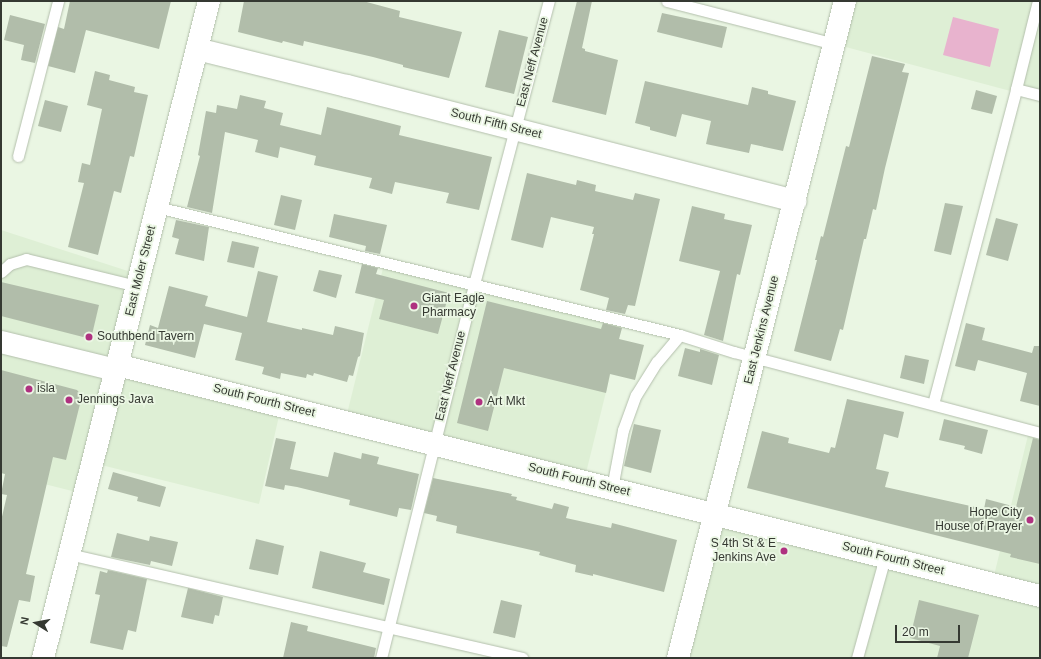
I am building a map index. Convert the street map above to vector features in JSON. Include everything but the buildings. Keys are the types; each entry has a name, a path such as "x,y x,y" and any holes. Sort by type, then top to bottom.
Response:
{"street":[{"name":"East Moler Street","path":"42,658 209,1"},
{"name":"East Jenkins Avenue","path":"678,658 845,1"},
{"name":"South Fifth Street","path":"197,49 795,200"},
{"name":"South Fourth Street","path":"1,342 116,367 434,444 1040,596"}],"lane":[{"path":"18,156 58,1"},
{"name":"East Neff Avenue","path":"381,658 474,284 549,1"},
{"path":"667,1 684,3 834,44"},
{"path":"933,404 1038,1"},
{"path":"1016,89 1040,95"},
{"path":"157,207 680,335 755,357 1040,433"},
{"path":"1,272 10,264 26,259 137,286"},
{"path":"612,488 623,430 636,395 657,362 680,335"},
{"path":"69,554 522,658"},
{"path":"858,658 885,557"}],"shaded area":[{"path":"838,1 1040,1 1040,99 827,42"},
{"path":"953,17 999,29 990,67 943,55"},
{"path":"1,230 134,273 112,364 281,407 259,504 89,462 80,493 1,473"},
{"path":"385,260 624,319 585,477 346,418"},
{"path":"1030,427 1040,430 1040,658 677,658 713,521 992,584"}],"place":[{"name":"Giant Eagle Pharmacy","path":"414,306"},
{"name":"Southbend Tavern","path":"89,337"},
{"name":"isla","path":"29,389"},
{"name":"Jennings Java","path":"69,400"},
{"name":"Art Mkt","path":"479,402"},
{"name":"Hope City House of Prayer","path":"1030,520"},
{"name":"S 4th St & E Jenkins Ave","path":"784,551"}]}
